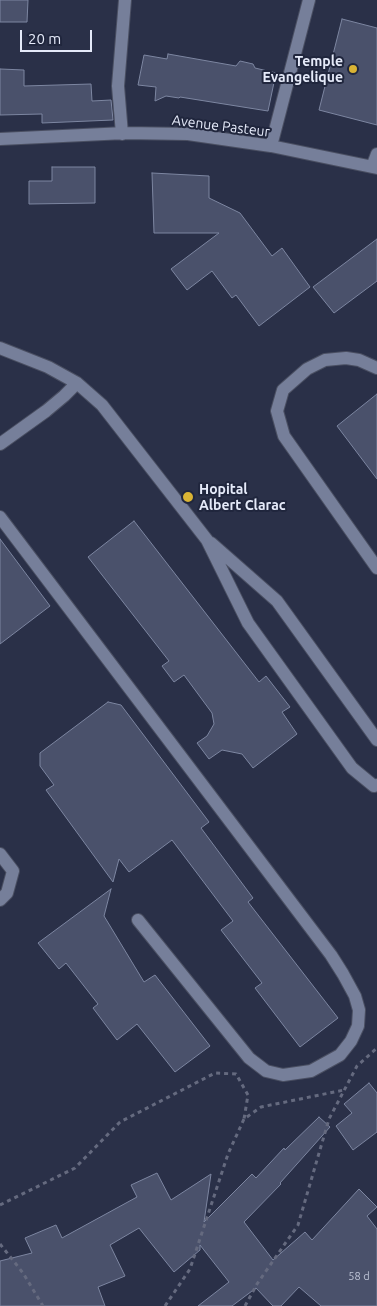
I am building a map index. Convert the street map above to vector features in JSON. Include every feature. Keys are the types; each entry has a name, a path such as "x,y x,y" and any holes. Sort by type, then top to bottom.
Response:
{"street":[{"path":"122,134 118,86 125,0"},
{"path":"271,146 309,0"},
{"name":"Avenue Pasteur","path":"0,138 188,134 271,146 375,167"},
{"path":"375,167 377,154"},
{"path":"0,348 48,367 77,383 102,405 207,540 277,601 377,740"},
{"path":"377,368 359,360 346,358 325,360 307,369 283,390 277,411 284,436 377,568"},
{"path":"0,444 46,411 77,383"},
{"path":"0,516 331,955 351,989 359,1010 358,1026 351,1041 340,1055 311,1071 283,1075 266,1071 249,1058 138,920"},
{"path":"207,540 248,623 352,768 374,786 377,785"},
{"path":"0,854 13,871 7,893 0,900"}],"path":[{"path":"245,1306 257,1284 298,1225 330,1119 356,1066 377,1048"},
{"path":"0,1205 75,1168 120,1122 215,1073 236,1074 248,1094 244,1119 228,1154 190,1269 165,1306"},
{"path":"244,1119 261,1107 344,1090"},
{"path":"0,1244 23,1273 43,1306"}],"building":[{"path":"0,0 28,0 27,22 0,22"},
{"name":"Temple Evangelique","path":"342,19 377,28 377,125 319,110"},
{"path":"168,54 236,66 240,61 253,64 255,68 276,73 268,111 180,97 166,96 155,101 156,87 138,85 144,55 167,59"},
{"path":"0,69 24,70 24,86 91,84 92,101 111,100 113,120 42,123 42,114 0,115"},
{"path":"52,167 95,167 95,203 29,204 29,181 52,181"},
{"path":"152,173 209,176 209,198 240,213 272,256 282,248 310,287 259,326 236,295 232,298 212,271 187,290 171,269 219,233 154,233"},
{"path":"377,239 377,281 334,313 313,287"},
{"path":"377,394 377,479 337,426"},
{"path":"134,521 259,682 266,676 290,707 282,712 297,734 253,768 242,754 222,750 209,759 197,743 207,736 214,724 212,713 184,675 174,682 162,666 169,661 88,557"},
{"path":"0,539 50,606 0,644"},
{"path":"108,702 121,705 209,822 201,828 253,898 248,902 338,1018 300,1047 255,988 262,983 221,930 233,921 172,840 129,872 119,859 113,882 46,790 54,785 40,766 40,753"},
{"path":"111,889 104,916 144,982 155,975 210,1046 175,1072 137,1024 117,1040 93,1008 98,1004 66,963 59,969 38,943"},
{"path":"369,1083 377,1093 377,1132 353,1150 336,1126 352,1113 344,1104"},
{"path":"319,1117 330,1127 281,1184 244,1222 273,1260 305,1232 312,1240 359,1189 377,1207 367,1216 377,1229 377,1306 321,1306 299,1287 281,1306 273,1306 256,1288 232,1306 198,1306 229,1282 200,1245 200,1250 174,1272 139,1228 110,1245 125,1276 98,1287 105,1306 0,1306 0,1261 32,1253 25,1238 56,1225 62,1238 137,1197 131,1185 157,1173 171,1200 211,1174 204,1222 252,1174 256,1178 284,1148 285,1150"}],"place":[{"name":"Temple Evangelique","path":"353,69"},
{"name":"Hopital Albert Clarac","path":"188,497"}]}
